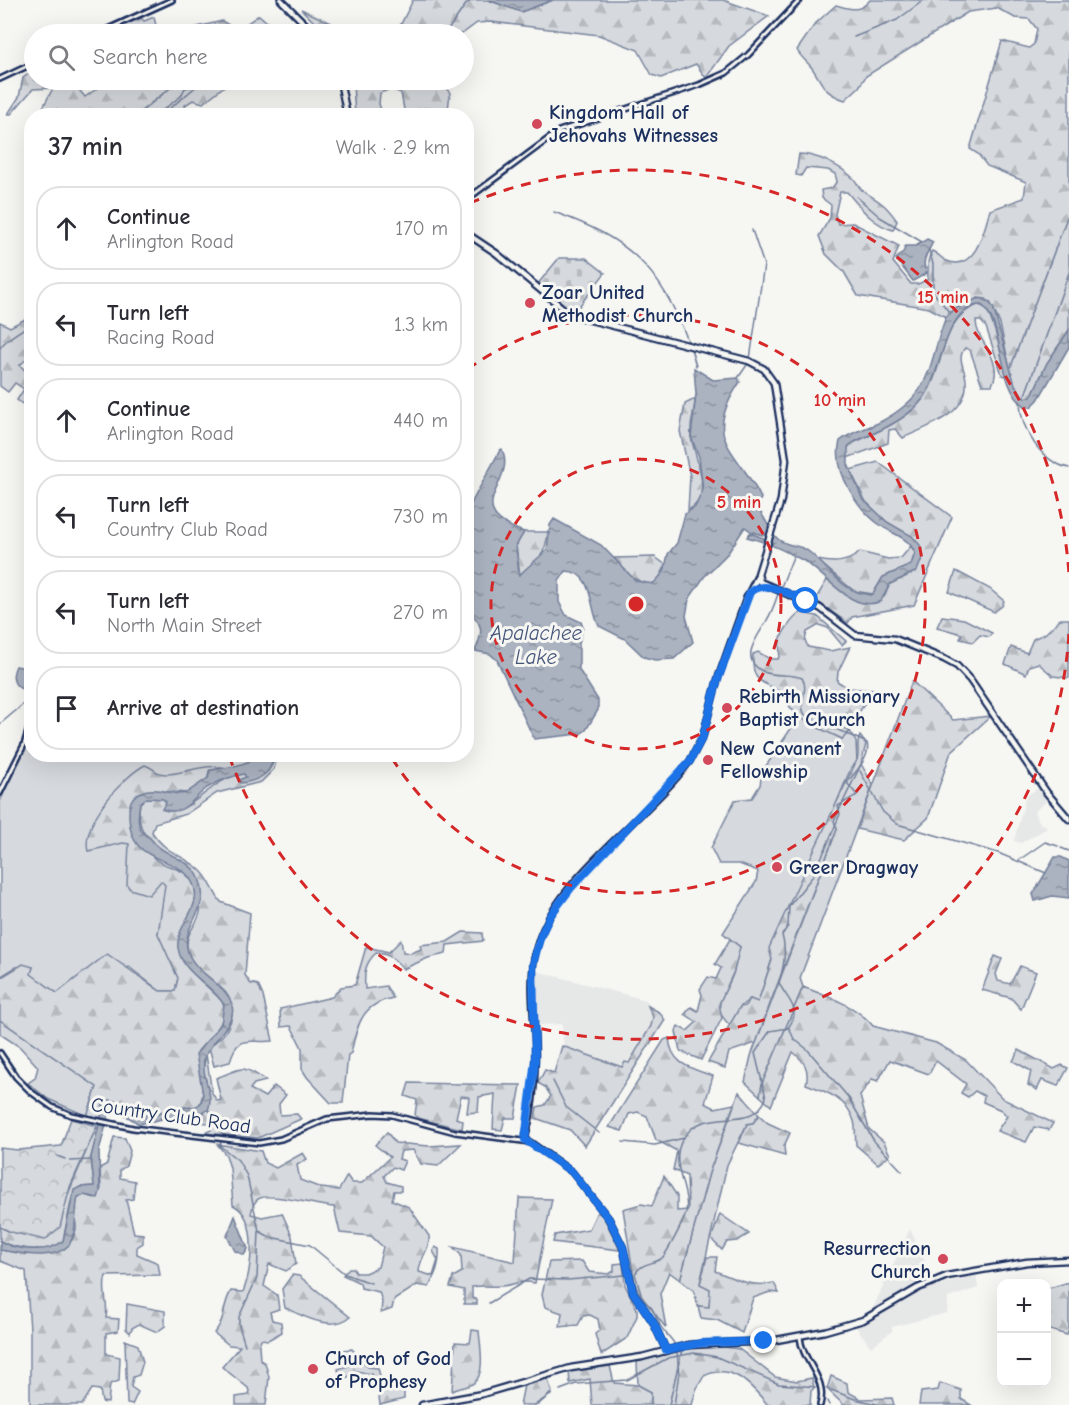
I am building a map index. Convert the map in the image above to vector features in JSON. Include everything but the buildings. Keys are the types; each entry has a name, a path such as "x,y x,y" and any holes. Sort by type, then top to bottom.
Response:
{"main road":[{"path":"281,0 305,24"},
{"path":"342,90 345,108"},
{"path":"474,239 574,316 738,358 764,369 775,386 785,453 784,485 759,578 765,586 812,603 855,635 900,641 957,666 970,680 1047,793 1069,819"},
{"path":"422,1405 482,1394 571,1368 701,1343 771,1341 800,1337 857,1322 918,1288 947,1276 1027,1262 1069,1260"}],"street":[{"path":"119,24 172,0"},
{"path":"474,194 559,131 692,88 726,73 748,55 800,0"},
{"path":"0,79 24,68"},
{"path":"525,1140 535,1060 532,980 537,944 557,906 605,849 683,770 698,748 709,717 718,678 750,592 759,578"},
{"path":"754,583 759,578"},
{"path":"750,592 759,578"},
{"path":"753,588 765,586"},
{"path":"0,793 24,742"},
{"name":"Country Club Road","path":"0,1053 16,1077 45,1102 71,1115 113,1125 259,1143 281,1139 327,1119 383,1114 447,1130 525,1140 572,1172 609,1219 623,1247 633,1292 653,1322 666,1350"},
{"path":"800,1337 804,1356 820,1381 820,1405"}],"shaded area":[{"path":"1041,786 1049,799 1034,812 1041,825 1044,824 1047,828 1021,843 1014,841 1026,796"},
{"path":"536,971 646,1000 659,1019 623,1068 564,1050 562,1024 537,1025"},
{"path":"910,1229 932,1277 872,1310"},
{"path":"976,1274 978,1288 948,1298 947,1313 892,1327 892,1331 871,1347 856,1327 925,1289"}],"green space":[{"path":"413,0 488,0 521,12 553,0 723,0 769,16 729,46 706,78 696,64 661,78 652,75 638,50 599,35 491,22 474,25 401,24"},
{"path":"870,0 1069,0 1069,212 1010,369 1000,324 990,302 950,313 946,317 929,308 858,296 844,272 826,254 819,236 830,218 831,205 822,198 821,190 832,188 837,181 835,174 828,170 806,168 801,176 796,175 799,154 820,158 849,174 862,190 885,206 897,221 893,230 873,220 847,192 840,192 835,214 838,224 853,223 899,246 893,262 911,284 927,280 932,251 947,261 957,263 965,260 978,246 990,210 1024,198 1026,182 987,166 978,154 970,149 1002,41 1029,48 1034,44 1037,29 1029,19 1015,18 997,8 968,12 866,76 859,87 845,100 828,91 797,50 815,24 836,5 850,9 858,8"},
{"path":"301,9 333,24 316,24"},
{"path":"259,15 269,24 246,24"},
{"path":"140,17 144,21 154,17 156,24 125,24"},
{"path":"222,21 227,24 210,24"},
{"path":"23,78 24,90 32,90 11,114 8,114 19,97"},
{"path":"52,90 79,90 85,97 95,90 167,90 145,108 43,108"},
{"path":"168,90 192,90 170,108 146,108"},
{"path":"192,90 219,90 203,103 193,100 185,105 186,108 170,108"},
{"path":"353,90 388,90 380,93 380,108 355,108"},
{"path":"394,90 447,90 450,93 448,108 404,108 401,93"},
{"path":"1069,212 1069,273 1024,398 1015,385 1010,369"},
{"path":"559,258 586,258 605,273 573,314 537,285"},
{"path":"1069,273 1069,330 1047,363 1031,397 1024,398"},
{"path":"978,305 985,307 989,315 1007,376 1002,375 986,327 981,321 976,321 977,329 995,367 992,385 982,385 970,350 965,348 961,357 966,387 963,399 948,416 903,438 895,429 889,430 888,443 847,458 846,450 851,444 891,425 909,413 924,397 956,321 965,311"},
{"path":"24,320 24,361 20,365 24,369 24,389 15,383 8,392 0,386 0,322 10,327"},
{"path":"24,389 24,405 17,400"},
{"path":"695,399 691,437 702,487 696,504 688,510 690,476 680,431 685,404"},
{"path":"878,462 952,517 914,605 852,617 848,623 815,600 827,580 856,599 884,597 890,584 917,571 916,540 887,522 866,502 850,470"},
{"path":"524,532 548,532 540,557 532,567 520,575 516,546"},
{"path":"911,546 915,553 911,565 883,577 873,594 854,591 817,560 840,562 860,552 888,559 901,558"},
{"path":"655,557 666,565 657,582 647,585 631,577 614,558"},
{"path":"956,571 990,589 1004,601 1002,606 994,612 949,592"},
{"path":"800,613 817,616 846,641 842,645 828,628 819,625 807,632 805,640 808,647 830,651 850,647 838,672 837,681 848,688 873,690 860,711 844,719 843,728 850,731 842,739 814,726 795,713 785,696 761,682 755,673 753,654 758,652 770,659 778,659 783,634"},
{"path":"942,616 964,619 992,633 989,637 980,635 973,642 960,639 962,634 937,627"},
{"path":"1060,619 1069,619 1069,678 1053,676 1038,663 1029,666 1026,674 1005,664 1011,647 1027,653 1033,639 1046,633"},
{"path":"912,681 953,720 991,716 951,752 928,818 904,840 857,829"},
{"name":"Greer Dragway","path":"800,715 807,722 842,739 850,731 856,742 857,762 851,768 772,959 758,1003 750,999 740,1007 730,1025 723,1018 720,1004 732,978 740,947 723,933 756,882 758,871 739,864 719,864 711,848 735,800 752,798 760,785 762,772"},
{"path":"860,736 866,744 861,764 834,821 837,829 756,1043 729,1052 725,1068 708,1062 740,1007 745,1006 750,999 758,1002 772,960 769,948 857,759"},
{"path":"24,745 24,762 248,762 129,808 180,870 158,933 178,978 175,991 160,991 129,967 57,993 30,974 33,967 16,967 0,977 0,802"},
{"path":"276,762 274,769 261,782 217,793 186,814 155,823 152,832 164,846 200,870 221,902 250,913 245,975 250,983 258,985 263,996 273,1041 241,1043 237,1046 230,1062 214,1066 209,1047 226,1031 232,1016 231,1004 226,994 190,958 187,946 188,936 200,912 200,897 194,870 147,837 139,817 140,803 147,797 163,799 166,801 164,810 174,811 193,802 222,781 234,776 246,774 246,777 268,771"},
{"path":"861,764 873,785 800,978 803,987 762,1084 760,1096 745,1082 751,1056 837,829 834,821"},
{"path":"145,765 163,774 218,766 227,768 209,771 208,778 187,793 152,790 129,808 154,858 185,873 193,883 196,893 195,902 182,930 179,950 187,966 222,1001 224,1015 218,1028 198,1051 203,1095 199,1106 178,1107 144,1116 132,1113 115,1101 103,1103 101,1118 87,1116 97,1087 0,1020 0,978 23,964 33,967 31,974 57,993 107,954 160,991 175,991 178,978 158,934 165,885 161,881 149,895 130,889 127,885 129,844 123,843 88,851 87,840 91,828 105,802 125,780"},
{"path":"463,932 482,933 483,941 447,945 446,954 428,958 403,969 388,956 376,953 372,957 366,970 365,989 386,986 393,998 374,1005 362,1018 351,1053 348,1055 343,1103 331,1103 302,1069 302,1048 291,1026 281,1027 280,1009 332,997 341,987 355,985 366,947 389,952 401,940 403,952 411,953 421,949 420,945 447,942"},
{"path":"730,939 740,947 734,971 719,1004 722,1018 701,1060 680,1051 676,1031 678,1026 687,1031 697,1022 685,1014 691,1007 698,1011 702,995 700,989 708,977 716,979 721,968 715,964"},
{"path":"995,956 1002,959 996,974 998,981 1010,984 1020,966 1036,972 1021,1009 1011,998 982,990"},
{"path":"803,987 850,1007 873,1026 936,1043 966,1060 1003,1099 1053,1123 1049,1130 1034,1127 1026,1142 997,1131 1007,1116 1001,1110 983,1102 984,1096 975,1091 968,1097 961,1093 966,1084 936,1061 929,1074 890,1060 878,1081 872,1079 860,1096 869,1129 884,1142 890,1155 878,1164 856,1145 854,1121 847,1107 835,1097 806,1084 805,1066 793,1052 771,1106 760,1096 762,1084"},
{"path":"648,1006 659,1012 665,1020 585,1146 570,1130 535,1118 537,1107 545,1105 551,1096 545,1087 538,1083 545,1070 554,1073 562,1046 622,1067 625,1062 629,1063 651,1026 653,1017"},
{"path":"0,1020 97,1087 87,1116 48,1099 28,1083 35,1078 38,1067 20,1047 0,1034"},
{"path":"669,1038 678,1060 690,1068 713,1076 705,1103 715,1108 734,1104 709,1173 680,1280 669,1272 660,1294 666,1328 639,1293 635,1284 623,1209 641,1204 652,1206 664,1176 677,1196 677,1211 688,1210 687,1176 673,1170 677,1151 656,1140 647,1116 638,1112 629,1114 622,1131 609,1127 664,1040"},
{"path":"1019,1050 1054,1069 1062,1065 1068,1068 1058,1086 1042,1080 1037,1090 1028,1085 1031,1071 1013,1061"},
{"path":"206,1054 212,1093 217,1101 221,1100 216,1078 236,1070 246,1069 266,1081 254,1084 250,1089 265,1097 274,1086 286,1095 279,1104 280,1115 297,1114 301,1119 258,1138 204,1133 211,1130 212,1123 171,1121 168,1118 183,1118 204,1113 208,1091 203,1070"},
{"path":"409,1083 521,1085 515,1118 505,1118 502,1130 493,1129 495,1094 479,1097 478,1112 467,1113 469,1097 461,1096 456,1118 463,1121 462,1129 418,1118 415,1115 417,1100 405,1096"},
{"path":"739,1092 759,1115 753,1123 747,1124 727,1165 700,1283 711,1289 709,1307 698,1306 694,1291 680,1280 709,1173"},
{"path":"759,1115 768,1123 790,1133 784,1146 785,1156 739,1143 747,1124 753,1123"},
{"path":"71,1119 97,1126 70,1187 60,1227 45,1240 0,1227 0,1148 18,1150 61,1146"},
{"path":"96,1128 99,1128 91,1157 94,1186 80,1187 72,1197 63,1241 49,1248 32,1249 14,1247 0,1241 0,1227 11,1232 66,1199"},
{"path":"387,1132 395,1143 429,1146 461,1144 438,1166 421,1164 413,1150 401,1151 399,1159 405,1161 401,1170 393,1167 384,1176 387,1182 401,1186 401,1191 394,1191 392,1200 409,1207 429,1236 419,1272 433,1276 438,1260 433,1251 435,1247 439,1249 439,1259 437,1268 429,1287 417,1285 394,1300 392,1309 381,1313 382,1301 379,1292 361,1288 360,1283 343,1275 349,1268 353,1268 356,1273 365,1273 378,1267 383,1247 371,1236 340,1233 334,1207 274,1197 258,1199 251,1214 262,1217 282,1213 292,1236 296,1264 286,1271 269,1264 264,1286 277,1295 279,1309 270,1312 272,1320 281,1322 282,1332 268,1340 261,1339 259,1345 260,1360 265,1363 269,1377 266,1405 236,1405 236,1397 250,1395 248,1388 222,1367 240,1346 229,1345 214,1333 221,1322 231,1291 243,1292 249,1271 251,1245 247,1221 241,1211 233,1205 230,1168 226,1155 217,1144 261,1151 265,1163 276,1168 303,1153 307,1159 297,1165 300,1180 321,1188 339,1190 347,1176 352,1183 362,1183 390,1157 375,1145"},
{"path":"114,1137 125,1138 130,1151 126,1166 120,1170 120,1178 135,1181 133,1199 126,1200 134,1233 143,1234 143,1243 137,1247 137,1254 158,1263 160,1275 106,1276 104,1286 106,1318 119,1319 118,1331 106,1333 106,1354 120,1357 119,1381 110,1384 108,1403 102,1402 100,1390 92,1389 82,1405 30,1405 30,1330 26,1271 0,1261 0,1250 45,1254 65,1248 72,1240 76,1229 74,1213 78,1197 84,1195 95,1198 101,1189 100,1168 107,1164"},
{"path":"519,1198 552,1199 535,1283 472,1287 472,1298 477,1300 477,1304 464,1304 464,1290 450,1287 453,1277 462,1272 461,1255 453,1247 515,1262"},
{"path":"597,1212 603,1216 620,1250 553,1242 555,1235 589,1229"},
{"path":"720,1214 749,1234 737,1241 727,1242 722,1250 711,1239"},
{"path":"707,1257 717,1257 715,1271 751,1284 774,1283 779,1293 770,1292 753,1298 742,1333 717,1320 701,1318 698,1306 709,1307 710,1289 700,1284"},
{"path":"582,1261 589,1272 609,1274 614,1271 614,1264 623,1263 625,1285 637,1309 637,1316 627,1338 601,1355 595,1334 600,1330 598,1319 590,1315 583,1316 578,1325 560,1327 562,1313 545,1307 542,1295 549,1262"},
{"path":"292,1275 299,1276 350,1317 334,1323 326,1323 285,1308 282,1289"},
{"path":"1069,1282 1069,1330 1067,1335 1051,1330 1051,1287"},
{"path":"127,1304 165,1311 165,1326 157,1332 139,1324 132,1328 130,1333 126,1329"},
{"path":"472,1330 479,1331 480,1373 474,1383 452,1391 455,1342 470,1343"},
{"path":"125,1340 138,1345 143,1362 139,1375 133,1377 131,1387 138,1392 132,1405 127,1404"},
{"path":"710,1345 739,1349 775,1377 797,1381 812,1378 814,1388 811,1391 810,1405 768,1405 748,1383 740,1378 732,1374 714,1372 704,1376 696,1390 692,1405 669,1405 682,1350"},
{"path":"352,1349 368,1367 378,1368 383,1389 398,1387 404,1390 404,1399 380,1405 378,1387 371,1374 356,1371 341,1382 338,1369 351,1365 351,1357 345,1355 344,1350"},
{"path":"682,1350 669,1405 651,1405 651,1392 638,1385 637,1362"},
{"path":"610,1366 614,1383 638,1385 651,1392 651,1405 592,1405 590,1379 570,1383 569,1371"},
{"path":"831,1376 847,1383 848,1392 861,1399 892,1398 894,1405 844,1405 827,1389"},
{"path":"547,1377 552,1392 538,1405 520,1405 524,1385"},
{"path":"940,1383 961,1390 961,1399 971,1405 919,1405 921,1392 938,1390"}],"water":[{"path":"488,0 553,0 521,12"},
{"path":"927,239 933,242 924,265 927,273 913,281 896,259 904,251 905,246 916,246"},
{"name":"Apalachee Lake","path":"978,298 986,299 993,307 1015,385 1024,398 1031,397 1047,363 1069,330 1069,347 1038,400 1031,407 1025,406 1009,385 989,313 981,305 969,308 960,315 953,326 927,393 916,407 887,427 848,447 848,464 862,498 887,522 912,536 920,545 923,556 917,571 890,584 881,601 871,604 860,602 840,591 804,561 762,541 747,537 750,533 768,540 766,536 752,532 745,527 728,553 704,577 689,599 686,616 693,642 674,659 655,660 644,657 625,639 599,626 582,577 566,571 559,581 559,602 566,615 581,622 583,627 579,643 579,670 598,700 598,710 586,730 580,734 534,739 497,660 490,654 475,651 481,633 474,617 474,498 500,450 502,449 505,461 492,505 495,514 504,523 524,532 516,546 519,575 547,550 550,525 554,519 601,545 636,581 653,584 664,572 668,554 677,543 685,514 695,507 703,490 699,457 691,437 696,394 694,368 713,380 738,378 740,382 728,402 723,418 723,432 727,444 761,498 757,508 772,532 782,542 808,551 837,579 854,591 873,594 883,577 911,565 915,553 905,540 874,520 856,501 843,477 839,453 840,441 850,434 882,421 912,399 927,376 946,317 955,309"},
{"path":"16,666 24,668 24,689 17,686 13,675"},
{"path":"272,762 267,772 258,779 240,783 239,780 246,777 244,774 225,779 207,788 187,806 176,811 162,809 166,802 163,799 147,798 140,803 138,816 139,827 142,831 156,845 190,866 199,878 202,899 189,931 187,948 195,965 229,997 233,1007 227,1026 204,1060 204,1073 210,1098 208,1110 188,1118 172,1117 139,1124 111,1106 99,1151 100,1192 98,1198 84,1195 78,1197 75,1227 69,1245 62,1250 45,1255 0,1250 0,1241 14,1247 41,1249 63,1241 74,1190 94,1186 91,1157 105,1100 114,1101 133,1115 143,1118 178,1107 195,1107 201,1103 203,1095 196,1054 221,1024 224,1005 185,965 178,948 178,940 195,900 193,884 177,867 155,858 137,844 131,832 129,807 133,798 141,792 153,790 175,794 186,793 208,778 210,770 242,764"},
{"path":"1055,857 1069,861 1069,898 1052,896 1035,901 1033,894"},
{"path":"235,1216 248,1249 244,1255 235,1251 227,1236"}],"waterway":[{"path":"452,24 467,3 473,0"},
{"path":"854,37 897,20 924,0"},
{"path":"165,108 181,96 184,90"},
{"path":"857,197 880,217 922,242"},
{"path":"554,212 603,233 638,259 666,294 689,343"},
{"path":"750,359 764,265 752,230"},
{"path":"929,250 933,264 933,292 950,313"},
{"path":"0,348 7,340 24,329"},
{"path":"691,349 696,366"},
{"path":"738,378 747,365"},
{"path":"1020,401 1024,422 1034,443 1050,459 1069,468"},
{"path":"781,587 793,557"},
{"path":"778,594 755,640 751,654 752,661 764,672 802,678 805,687 802,706 805,715 867,743 868,748 862,764 847,783 857,795 838,806 840,814 812,877 789,906 788,926 782,935 784,959 779,982 794,1008 792,1021 788,1028"},
{"path":"0,724 24,704"},
{"path":"860,771 883,812 897,824 998,853 1046,873"},
{"path":"1019,860 1045,842 1058,846"},
{"path":"1061,848 1069,851"},
{"path":"675,1345 662,1328 652,1309 643,1301 635,1274 640,1267 662,1258 685,1217 685,1192 679,1171 678,1151 682,1140 699,1124 743,1117 760,1108 766,1098 755,1053 770,1031 788,1028"},
{"path":"789,1028 794,1039 807,1049 848,1097 874,1141 902,1171"},
{"path":"553,1081 566,1107 599,1133"},
{"path":"208,1110 217,1116 223,1136"},
{"path":"623,1142 655,1145 684,1138"},
{"path":"221,1142 220,1146 238,1160 247,1176 259,1231 257,1278 239,1317 239,1326 245,1345"},
{"path":"57,1156 65,1159"},
{"path":"70,1161 90,1160"},
{"path":"259,1231 270,1237 310,1245 345,1274 371,1283"},
{"path":"489,1303 529,1279 568,1280 625,1275"},
{"path":"674,1405 679,1373 677,1352"},
{"path":"560,1390 576,1384 627,1380 668,1358 694,1353 717,1357 779,1384 817,1387"},
{"path":"826,1388 855,1399 881,1405"},
{"path":"535,1405 552,1394"},
{"path":"827,1401 829,1405"}],"place":[{"name":"Kingdom Hall of Jehovahs Witnesses","path":"537,124"},
{"name":"Zoar United Methodist Church","path":"530,303"},
{"name":"Rebirth Missionary Baptist Church","path":"727,708"},
{"name":"New Covanent Fellowship","path":"708,760"},
{"name":"Greer Dragway","path":"777,867"},
{"name":"Resurrection Church","path":"943,1259"},
{"name":"Church of God of Prophesy","path":"313,1369"}],"route":[{"path":"764,1341 701,1343 666,1350 653,1322 633,1292 623,1247 609,1219 588,1189 572,1172 561,1162 525,1140 535,1060 533,968 537,944 557,906 605,849 683,770 698,748 709,717 718,678 750,592 753,588 765,586 806,601"}]}
